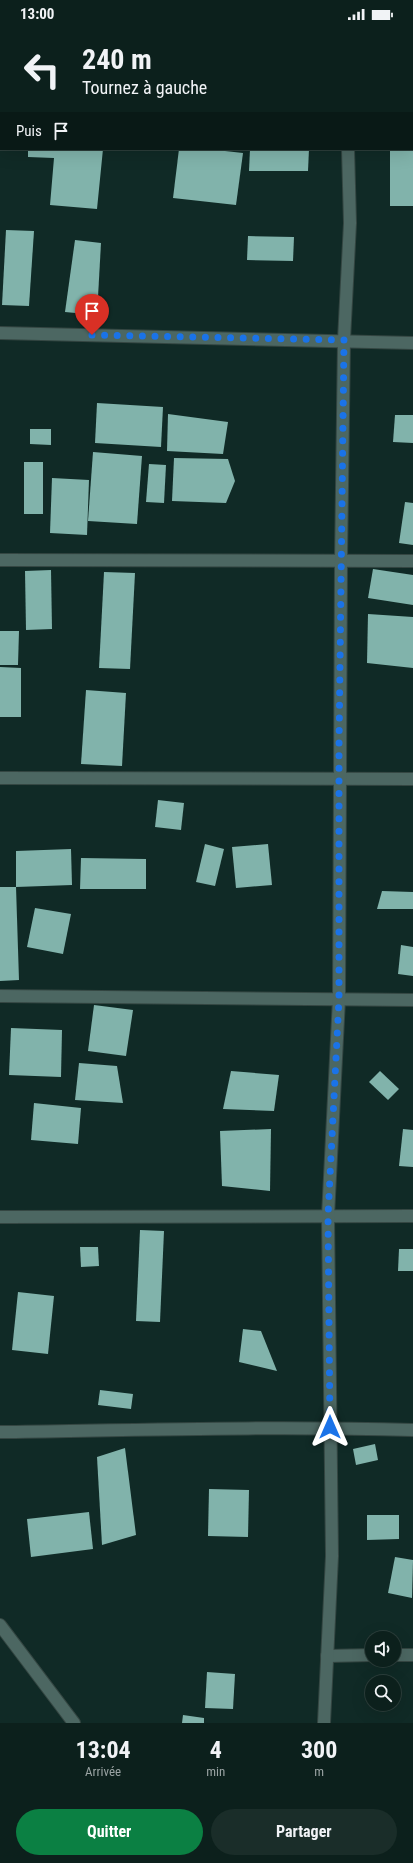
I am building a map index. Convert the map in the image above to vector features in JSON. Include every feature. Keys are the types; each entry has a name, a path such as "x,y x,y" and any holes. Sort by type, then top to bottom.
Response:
{"street":[{"path":"324,1723 332,1556 328,1216 339,999 339,779 344,340 350,223 348,150"},
{"path":"0,333 344,340 413,343"},
{"path":"0,560 413,561"},
{"path":"0,778 413,779"},
{"path":"0,996 413,1000"},
{"path":"0,1218 413,1216"},
{"path":"0,1432 330,1427 413,1430"},
{"path":"0,1625 74,1723"},
{"path":"327,1656 365,1655"},
{"path":"401,1655 413,1655"}],"building":[{"path":"28,150 103,150 97,209 50,205 54,158 28,157"},
{"path":"179,150 216,150 243,153 236,205 173,198"},
{"path":"250,150 309,150 308,171 249,171"},
{"path":"390,150 413,150 413,206 390,206"},
{"path":"6,230 34,231 29,306 2,305"},
{"path":"248,236 294,237 293,261 247,260"},
{"path":"75,240 101,243 97,315 65,312"},
{"path":"97,403 163,407 161,447 95,443"},
{"path":"168,414 228,422 223,454 167,451"},
{"path":"395,415 413,415 413,443 393,442"},
{"path":"30,429 51,429 51,445 30,444"},
{"path":"93,452 142,456 137,524 88,521"},
{"path":"174,458 228,459 235,481 226,503 172,501"},
{"path":"24,462 43,462 43,514 24,514"},
{"path":"149,464 166,465 164,503 146,502"},
{"path":"52,478 89,480 87,535 50,533"},
{"path":"405,502 413,503 413,545 399,543"},
{"path":"373,569 413,575 413,605 368,598"},
{"path":"51,570 52,629 26,630 25,571"},
{"path":"104,572 135,573 130,669 99,668"},
{"path":"368,614 413,617 413,668 367,663"},
{"path":"0,631 19,631 18,665 0,665"},
{"path":"0,667 21,668 21,717 0,717"},
{"path":"86,690 126,693 122,766 81,764"},
{"path":"158,800 184,803 181,830 155,827"},
{"path":"205,844 224,849 215,886 196,882"},
{"path":"268,844 272,885 236,888 232,847"},
{"path":"71,849 72,885 16,887 16,851"},
{"path":"81,858 146,859 146,889 80,889"},
{"path":"0,887 16,887 19,980 0,981"},
{"path":"382,891 413,892 413,909 377,909"},
{"path":"35,908 71,914 63,954 27,947"},
{"path":"401,945 413,947 413,976 398,974"},
{"path":"94,1005 133,1010 126,1056 88,1051"},
{"path":"11,1028 62,1030 61,1077 9,1075"},
{"path":"79,1063 117,1066 123,1103 75,1100"},
{"path":"231,1071 279,1075 274,1111 223,1109"},
{"path":"380,1071 399,1089 388,1100 369,1082"},
{"path":"34,1103 81,1108 78,1144 31,1140"},
{"path":"271,1129 270,1191 222,1186 220,1131"},
{"path":"403,1129 413,1130 413,1167 399,1166"},
{"path":"140,1230 164,1231 160,1322 136,1321"},
{"path":"80,1247 98,1247 99,1266 81,1267"},
{"path":"399,1249 413,1249 413,1271 398,1271"},
{"path":"18,1292 54,1296 48,1354 12,1350"},
{"path":"243,1329 261,1331 277,1371 239,1362"},
{"path":"100,1390 133,1394 131,1409 98,1405"},
{"path":"375,1444 378,1460 356,1465 353,1449"},
{"path":"125,1448 136,1535 102,1545 97,1457"},
{"path":"209,1489 249,1490 248,1537 208,1536"},
{"path":"89,1512 93,1549 31,1557 27,1519"},
{"path":"367,1515 399,1515 399,1539 367,1540"},
{"path":"395,1557 413,1560 412,1598 388,1593"},
{"path":"207,1672 235,1674 233,1709 205,1708"},
{"path":"183,1715 204,1718 204,1723 182,1723"}],"route":[{"path":"92,335 344,340 339,747 339,999 328,1216 330,1427"}]}
